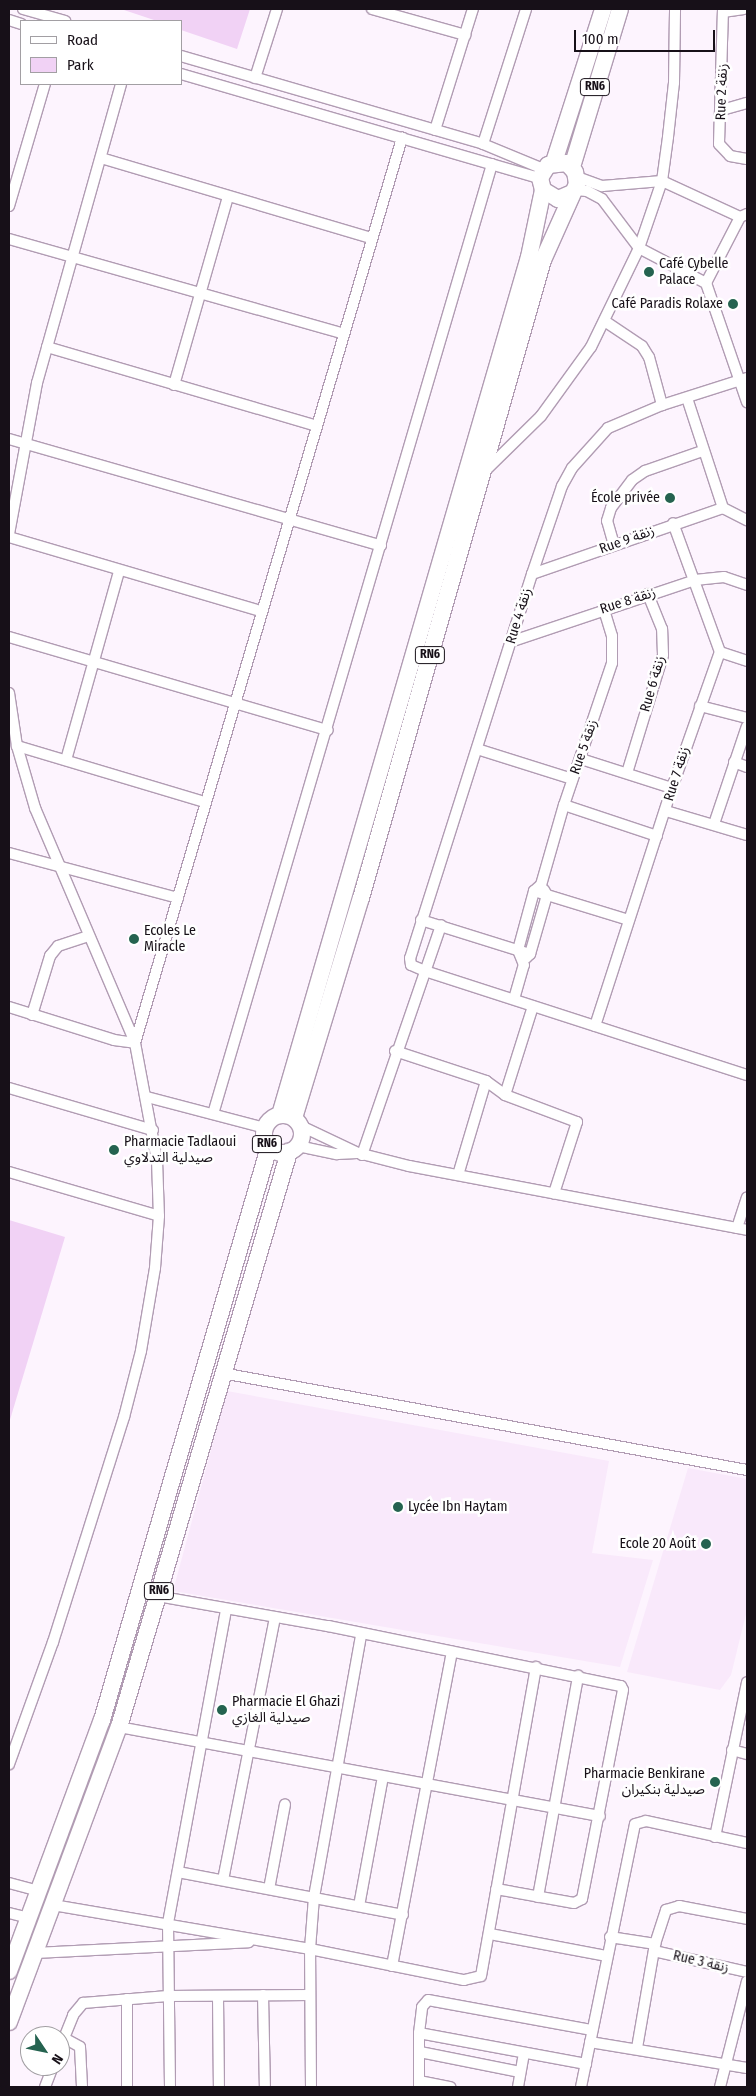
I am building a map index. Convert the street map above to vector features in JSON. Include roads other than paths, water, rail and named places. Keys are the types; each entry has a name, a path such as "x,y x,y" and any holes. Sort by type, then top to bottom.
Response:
{"main road":[{"name":"RN6","path":"9,2022 118,1727 222,1373 293,1149 302,1137 292,1120 529,257 545,175 603,9"},
{"name":"RN6","path":"292,1120 484,472 543,260 573,182 620,9"},
{"path":"545,175 573,182"},
{"path":"545,175 552,198 573,182"},
{"name":"RN6","path":"9,1972 122,1656 270,1148 266,1142 265,1128 292,1120"},
{"name":"RN6","path":"270,1148 293,1149"}],"street":[{"path":"23,9 62,20"},
{"path":"255,78 277,9"},
{"path":"375,9 465,35"},
{"path":"435,130 473,9"},
{"path":"483,144 526,9"},
{"path":"484,472 541,416 606,322 639,248 662,181 674,84 676,9"},
{"path":"723,10 744,9"},
{"name":"Rue 2 زنقة","path":"723,10 722,110 719,144 730,156 745,159"},
{"path":"182,56 483,144 545,175"},
{"path":"182,74 492,164 545,175"},
{"path":"9,206 45,85"},
{"path":"121,85 47,348 23,443 9,535 119,571 262,611"},
{"path":"722,110 747,103"},
{"path":"135,1043 233,704 402,138"},
{"path":"101,158 371,238"},
{"path":"213,1114 328,730 492,164"},
{"path":"573,182 602,186 662,181 743,216 706,284"},
{"path":"573,182 602,199 639,248 706,284 744,380 747,402"},
{"path":"174,385 228,197"},
{"path":"9,238 73,254 200,294 344,334"},
{"path":"606,322 642,346 649,357 662,405"},
{"path":"47,348 317,426"},
{"name":"Rue 4 زنقة","path":"425,971 412,965 410,958 478,749 510,642 562,486 572,468 608,428 662,405 744,380"},
{"path":"687,398 702,451 723,508 747,520"},
{"path":"9,439 381,546"},
{"path":"614,545 607,521 611,508 632,480 645,471 702,451"},
{"name":"Rue 9 زنقة","path":"532,574 673,523 723,508"},
{"path":"673,523 696,580 720,652 747,661"},
{"path":"66,760 119,571"},
{"name":"Rue 8 زنقة","path":"510,642 648,594 696,580 724,577 747,585"},
{"name":"Rue 6 زنقة","path":"627,773 663,655 662,629 648,594"},
{"name":"Rue 5 زنقة","path":"518,950 572,779 581,759 612,663 612,636 604,609"},
{"path":"9,637 233,704 328,730"},
{"name":"Rue 7 زنقة","path":"596,1026 672,788 720,652"},
{"path":"9,693 11,725 57,865 135,1043 153,1130 158,1216 155,1268 141,1351 124,1417 54,1642 9,1764"},
{"path":"700,706 747,718"},
{"path":"714,824 747,726"},
{"path":"17,746 205,802"},
{"path":"478,749 572,779"},
{"path":"581,759 672,788"},
{"path":"734,762 747,767"},
{"path":"564,805 658,836"},
{"path":"666,811 747,835"},
{"path":"9,853 178,898"},
{"path":"538,888 547,895 629,920"},
{"path":"514,999 547,895"},
{"path":"422,920 518,950 526,957"},
{"path":"360,1154 441,925"},
{"path":"32,1015 50,956 58,946 88,936"},
{"path":"425,971 747,1076"},
{"path":"505,1094 533,1006"},
{"path":"9,1008 114,1040 135,1043"},
{"path":"395,1051 486,1081 505,1094 577,1122 554,1193"},
{"path":"458,1175 486,1081"},
{"path":"9,1088 153,1130"},
{"path":"147,1096 265,1128"},
{"path":"292,1120 360,1154"},
{"path":"293,1149 337,1154 360,1154 458,1175 742,1229 747,1198"},
{"path":"9,1172 158,1216"},
{"path":"222,1373 747,1470"},
{"path":"158,1596 617,1683 623,1690 600,1816 582,1899 574,1903 496,1889"},
{"path":"170,2087 168,1923 226,1609"},
{"path":"223,1880 275,1617"},
{"path":"311,2087 310,1949 314,1898 361,1635"},
{"path":"392,1966 452,1652"},
{"path":"53,1905 168,1923 392,1966 474,1979 481,1976 485,1969 510,1799 536,1667"},
{"path":"538,1897 578,1676"},
{"path":"715,1836 747,1682"},
{"path":"118,1727 600,1816"},
{"path":"732,1750 747,1754"},
{"path":"359,1906 383,1777"},
{"path":"269,1889 285,1804"},
{"path":"581,2087 606,1956 635,1824 646,1821 747,1843"},
{"path":"178,1872 403,1915"},
{"path":"9,1883 39,1891"},
{"path":"637,2048 661,1919 669,1907 679,1906 747,1918"},
{"path":"9,1913 29,1918"},
{"path":"490,1934 606,1956"},
{"name":"Rue 3 زنقة","path":"610,1937 747,1972"},
{"path":"35,1953 263,1942"},
{"path":"720,2087 747,1981"},
{"path":"263,1995 265,2087"},
{"path":"69,2026 73,2015 83,2002 168,1996 310,1995"},
{"path":"218,1997 219,2087"},
{"path":"126,2087 127,1999"},
{"path":"450,2087 419,2084 419,2032 422,2007 428,2000 592,2030"},
{"path":"419,2032 524,2054 586,2064"},
{"path":"70,2041 80,2047 82,2087"},
{"path":"590,2042 637,2048 747,2068"},
{"path":"420,2052 520,2072"},
{"path":"518,2087 524,2054"}],"place":[{"name":"Café Cybelle Palace","path":"649,272"},
{"name":"Café Paradis Rolaxe","path":"733,304"},
{"name":"École privée","path":"670,498"},
{"name":"Ecoles Le Miracle","path":"134,939"},
{"name":"Pharmacie Tadlaoui صيدلية التدلاوي","path":"114,1150"},
{"name":"Lycée Ibn Haytam","path":"398,1507"},
{"name":"Ecole 20 Août","path":"706,1544"},
{"name":"Pharmacie El Ghazi صيدلية الغازي","path":"222,1710"},
{"name":"Pharmacie Benkirane صيدلية بنكيران","path":"715,1782"}]}
